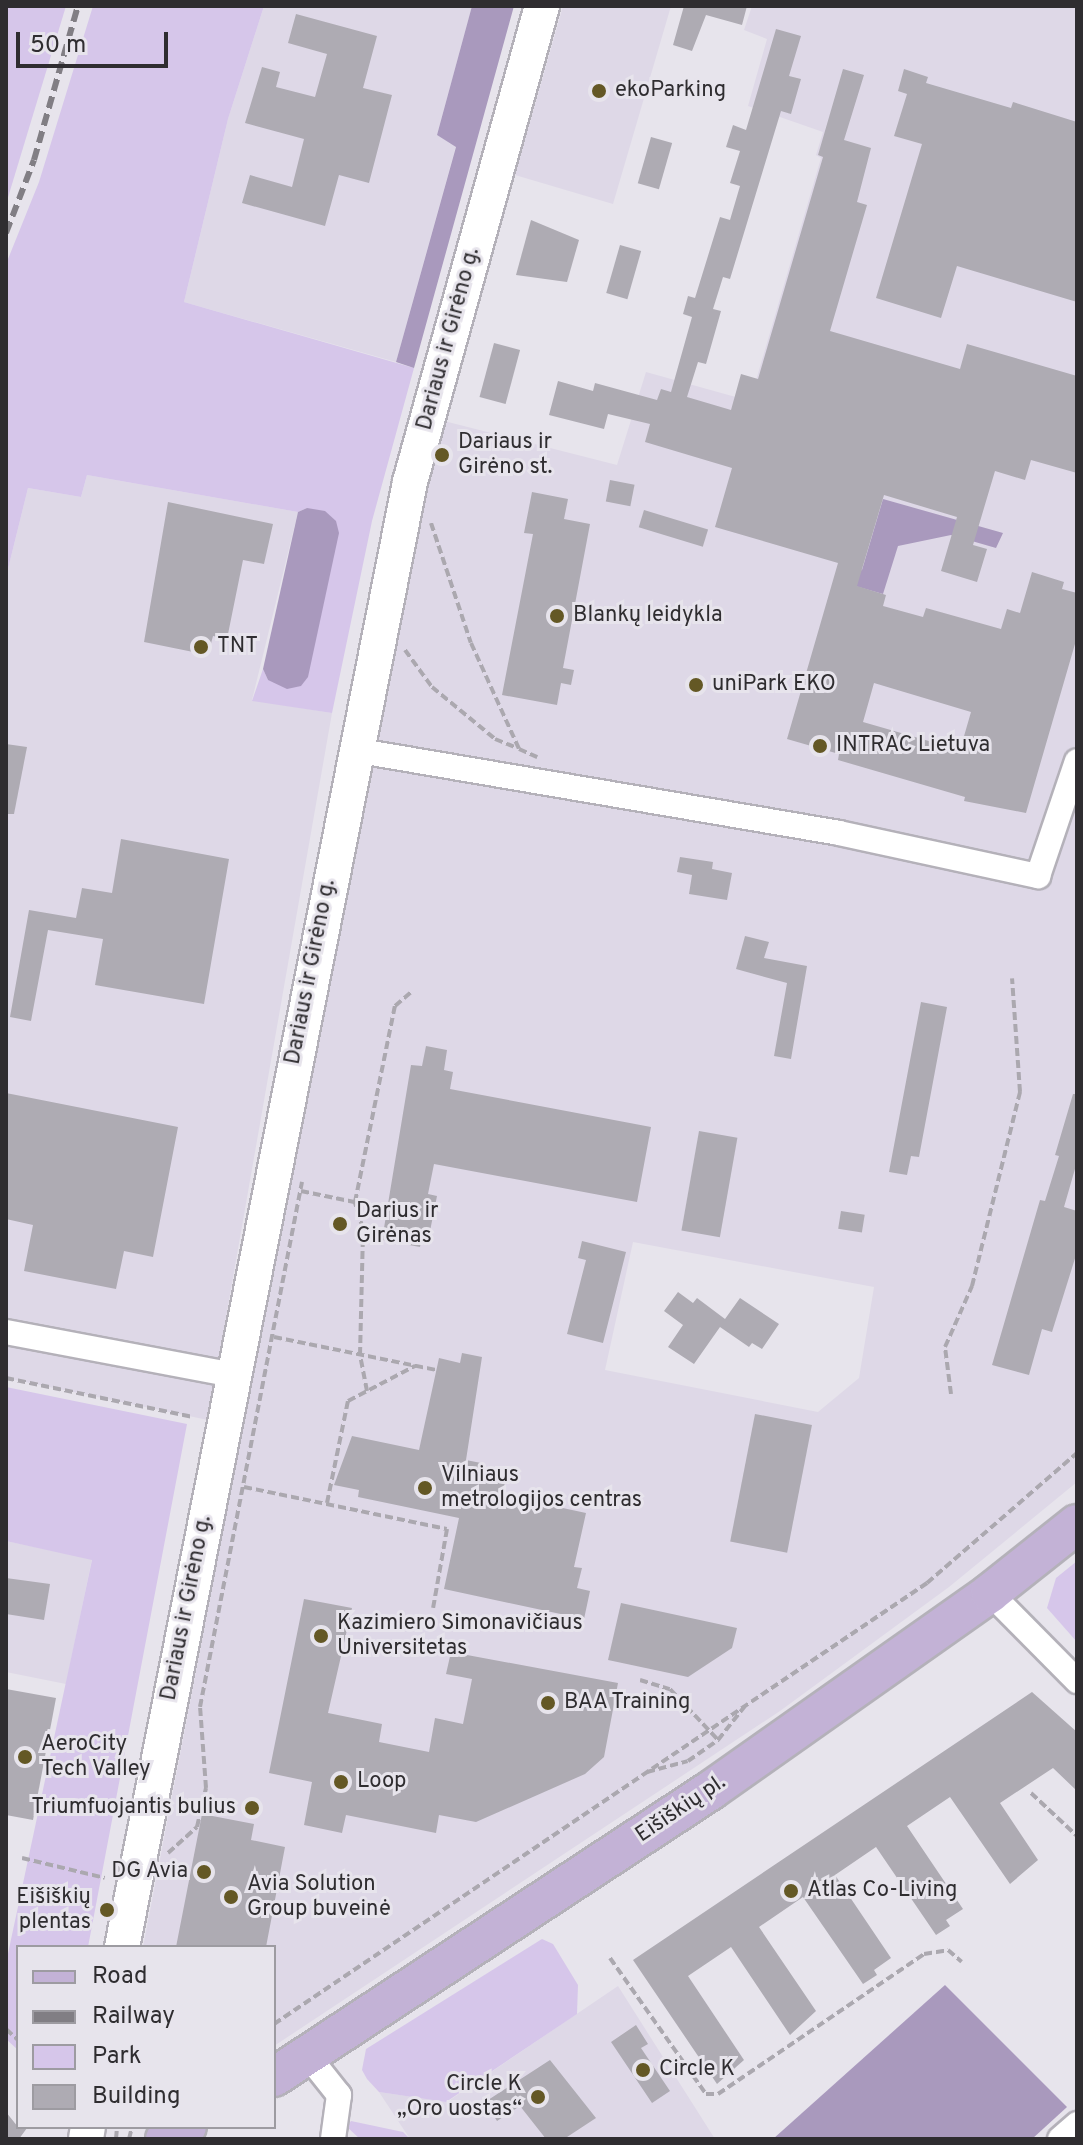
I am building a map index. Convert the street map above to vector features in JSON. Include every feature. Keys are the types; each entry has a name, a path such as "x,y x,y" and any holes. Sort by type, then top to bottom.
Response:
{"main road":[{"name":"Dariaus ir Girėno g.","path":"122,1945 354,750 410,482 542,6"},
{"name":"Eišiškių pl.","path":"276,2076 711,1790 990,1593 1077,1524"}],"street":[{"path":"354,750 839,833 1038,876 1077,761"},
{"path":"6,1332 233,1375"},
{"path":"990,1593 1077,1681"},
{"path":"308,2056 339,2095 333,2139"},
{"path":"1060,2139 1077,2124"}],"path":[{"path":"429,518 471,643 519,749"},
{"path":"402,645 432,687 495,739 547,762"},
{"path":"951,1394 945,1347 972,1286 1020,1092 1012,978"},
{"path":"367,1391 360,1355 363,1229 355,1202 395,1006 412,991"},
{"path":"301,1191 388,1209"},
{"path":"273,1337 436,1370"},
{"path":"327,1503 348,1401 415,1366"},
{"path":"6,1378 193,1417"},
{"path":"276,2023 927,1583 1077,1453"},
{"path":"244,1487 447,1529 433,1608"},
{"path":"640,1680 670,1689 711,1727 718,1740"},
{"path":"644,1772 688,1761 718,1740 747,1704"},
{"path":"165,1854 197,1827 206,1788 200,1707"},
{"path":"1031,1793 1077,1836"},
{"path":"22,1858 105,1878"},
{"path":"610,1958 706,2094 718,2094 924,1954 948,1950 962,1962"}],"shaded area":[{"path":"264,6 472,6 437,135 456,146 396,362 184,302 228,119"},
{"path":"472,6 514,6 414,368 396,362 456,147 437,135"},
{"name":"ekoParking","path":"563,6 671,6 613,204 515,175"},
{"path":"752,6 1077,6 1077,1482 949,1587 780,1711 276,2045 276,1945 143,1945 411,554 444,421 617,465 646,372 750,401 821,158 816,155 823,132 748,106 767,39 744,30","holes":["633,1242 874,1287 859,1378 818,1412 605,1370"]},
{"path":"87,475 298,512 252,700 332,713 208,1420 6,1378 6,577 28,488 81,497"},
{"path":"883,499 1003,533 996,548 951,535 898,546 883,594 834,580 862,570"},
{"path":"307,508 325,511 336,521 339,533 308,677 301,686 287,689 268,680 263,669 298,512"},
{"path":"6,1541 92,1559 66,1684 6,1672"},
{"path":"945,1985 1067,2107 1032,2139 773,2139"},
{"path":"618,1986 715,2139 410,2139 379,2092 447,2102"}],"green space":[{"path":"6,6 66,6 6,204"},
{"path":"93,6 264,6 228,119 184,302 414,368 372,521 332,713 252,701 263,669 268,680 307,508 298,512 87,475 81,497 28,488 6,577 6,264 39,182"},
{"path":"6,1387 187,1424 88,1945 16,1945 16,2048 6,2039 6,1963 92,1560 6,1541"},
{"path":"1077,1561 1077,1642 1047,1608 1056,1578"},
{"path":"542,1939 553,1944 578,1985 577,2014 446,2102 379,2092 367,2079 362,2070 366,2049"},
{"path":"351,2121 403,2132 410,2139 360,2139 347,2127"}],"building":[{"path":"684,6 747,6 742,25 706,15 692,51 673,45"},
{"path":"296,14 377,36 363,88 392,95 369,183 339,175 325,226 242,203 250,175 292,187 304,139 245,123 262,67 280,72 276,87 315,97 327,54 288,43"},
{"path":"776,29 801,36 789,76 801,79 791,114 781,111 730,279 723,277 713,309 721,311 706,364 698,362 687,397 731,410 741,374 758,379 823,157 818,155 843,69 864,75 844,140 871,148 857,202 867,205 830,331 960,369 967,344 1077,376 1077,473 1031,460 1025,480 995,471 973,545 987,549 977,582 941,571 957,517 884,495 857,586 886,595 883,606 923,617 926,608 1001,629 1007,609 1020,613 1032,572 1064,582 1062,589 1077,593 1077,637 1026,813 964,801 965,797 838,760 839,754 787,739 838,563 715,527 732,468 645,442 650,424 608,414 604,429 549,415 558,381 593,391 595,383 657,400 661,389 671,392 692,317 683,314 688,296 695,298 720,217 730,220 740,186 730,183 740,151 726,147 733,125 746,130","holes":["874,683 971,712 960,750 863,722"]},
{"path":"904,69 928,77 926,83 1011,108 1013,102 1077,122 1077,302 957,266 941,318 876,298 922,144 894,136 907,94 898,91"},
{"path":"651,137 672,143 659,189 638,183"},
{"path":"531,220 579,240 567,282 516,275"},
{"path":"620,245 641,251 627,299 606,293"},
{"path":"494,343 520,350 506,404 480,397"},
{"path":"610,480 635,485 630,506 606,502"},
{"path":"532,492 568,499 564,519 590,524 563,668 574,670 571,685 561,683 557,705 502,695 533,534 524,533"},
{"path":"168,502 273,524 264,564 243,560 227,639 213,636 208,655 144,642"},
{"path":"644,510 708,530 703,547 639,527"},
{"path":"6,744 27,747 14,814 6,814"},
{"path":"121,839 229,859 204,1004 95,985 103,939 48,930 31,1021 10,1017 29,910 76,918 82,888 112,893"},
{"path":"680,857 713,862 712,869 732,873 727,900 689,894 692,875 677,872"},
{"path":"745,936 769,942 764,958 807,966 791,1059 774,1056 787,983 736,969"},
{"path":"921,1002 947,1007 919,1157 911,1156 907,1175 889,1172"},
{"path":"426,1046 447,1050 444,1070 453,1072 450,1089 651,1127 637,1202 434,1164 428,1194 437,1196 430,1231 423,1230 420,1247 382,1240 411,1065 422,1066"},
{"path":"6,1093 178,1127 153,1257 124,1251 116,1289 24,1271 33,1225 6,1219"},
{"path":"1073,1094 1077,1094 1077,1162 1064,1207 1077,1211 1077,1252 1052,1332 1042,1329 1029,1375 992,1365 1040,1200 1045,1201 1059,1156 1055,1155"},
{"path":"699,1131 737,1138 720,1237 681,1230"},
{"path":"841,1211 865,1215 862,1233 838,1229"},
{"path":"582,1241 626,1252 603,1343 567,1334 586,1260 578,1258"},
{"path":"678,1292 693,1303 697,1298 725,1319 740,1298 779,1324 762,1349 752,1343 749,1347 720,1327 694,1364 668,1347 683,1325 664,1311"},
{"name":"Vilniaus metrologijos centras","path":"462,1353 482,1357 466,1460 481,1463 479,1473 506,1478 502,1495 586,1513 574,1567 582,1568 577,1588 590,1591 584,1619 444,1589 459,1518 358,1497 359,1490 334,1485 352,1436 419,1450 439,1358 460,1363"},
{"path":"755,1414 812,1425 787,1553 730,1542"},
{"path":"6,1578 50,1584 44,1620 6,1614"},
{"path":"304,1599 352,1608 328,1713 382,1724 379,1742 429,1752 435,1718 463,1724 472,1679 446,1674 451,1652 618,1683 604,1757 585,1774 476,1822 439,1815 436,1833 346,1815 342,1833 304,1825 312,1782 269,1773"},
{"path":"621,1603 737,1628 732,1648 688,1677 608,1660"},
{"name":"AeroCity Tech Valley","path":"6,1689 56,1698 33,1820 6,1815"},
{"name":"Atlas Co-Living","path":"1032,1692 1077,1732 1077,1791 1053,1768 1000,1803 1038,1860 1010,1884 950,1797 907,1826 963,1909 946,1920 950,1926 936,1935 876,1847 835,1875 891,1958 874,1970 877,1975 863,1984 803,1897 759,1927 816,2011 790,2035 731,1947 688,1976 744,2060 717,2084 633,1960"},
{"name":"Avia Solution Group buveinė","path":"202,1814 254,1824 251,1840 285,1847 266,1945 176,1945"},
{"name":"Circle K","path":"636,2025 648,2044 641,2048 670,2091 652,2103 611,2042"},
{"name":"Circle K „Oro uostas“","path":"550,2060 596,2118 564,2139 546,2139 520,2106 497,2121 485,2102"},
{"path":"6,2112 16,2129 26,2129 19,2139 6,2139"}],"railway":[{"path":"6,233 34,160 78,6"}],"place":[{"name":"ekoParking","path":"599,91"},
{"name":"Dariaus ir Girėno st.","path":"442,455"},
{"name":"Blankų leidykla","path":"557,616"},
{"name":"TNT","path":"201,647"},
{"name":"uniPark EKO","path":"696,685"},
{"name":"INTRAC Lietuva","path":"820,746"},
{"name":"Darius ir Girėnas","path":"340,1224"},
{"name":"Vilniaus metrologijos centras","path":"425,1488"},
{"name":"Kazimiero Simonavičiaus Universitetas","path":"321,1636"},
{"name":"BAA Training","path":"548,1703"},
{"name":"AeroCity Tech Valley","path":"25,1757"},
{"name":"Loop","path":"341,1782"},
{"name":"Triumfuojantis bulius","path":"252,1808"},
{"name":"DG Avia","path":"204,1872"},
{"name":"Atlas Co-Living","path":"791,1891"},
{"name":"Avia Solution Group buveinė","path":"231,1897"},
{"name":"Eišiškių plentas","path":"107,1910"},
{"name":"Circle K","path":"643,2070"},
{"name":"Circle K „Oro uostas“","path":"538,2097"}]}
